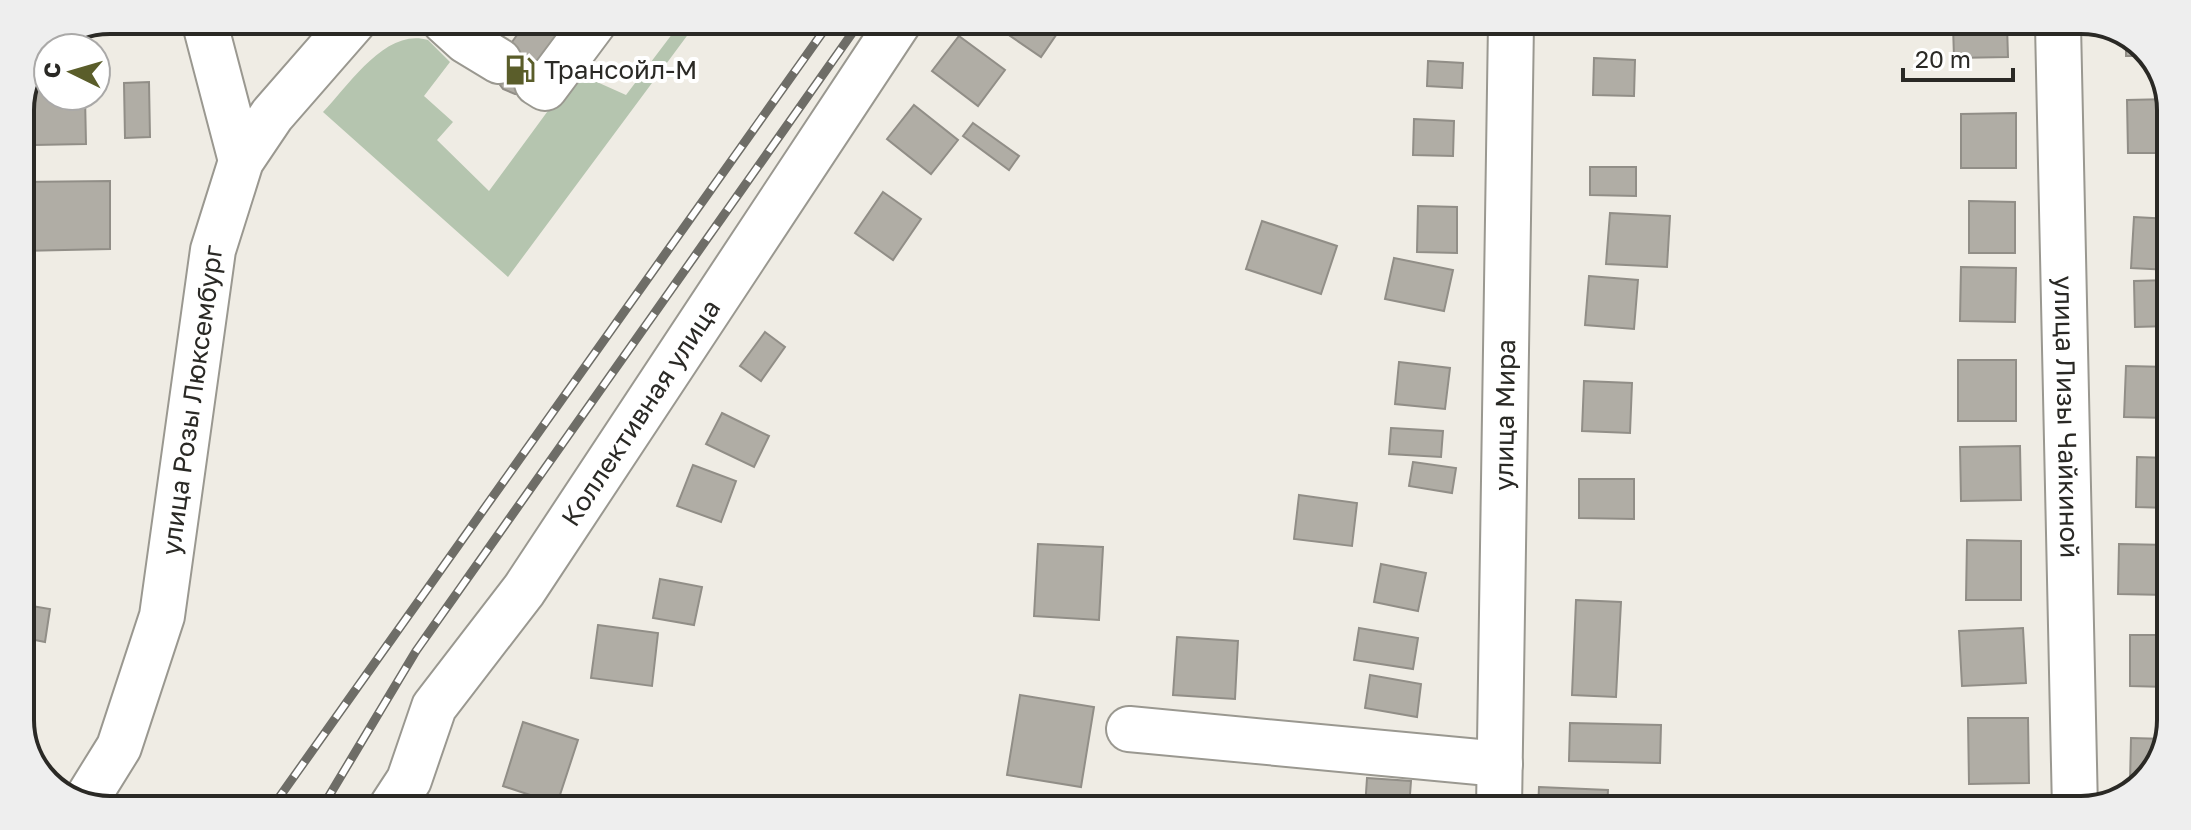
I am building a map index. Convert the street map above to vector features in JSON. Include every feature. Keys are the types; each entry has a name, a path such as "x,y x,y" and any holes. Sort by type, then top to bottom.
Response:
{"street":[{"path":"208,34 241,161"},
{"name":"улица Розы Люксембург","path":"90,793 119,747 162,616 213,250 241,161 272,115 343,34"},
{"path":"458,34 499,61"},
{"path":"537,83 545,88 585,34"},
{"name":"Коллективная улица","path":"399,796 409,780 434,707 524,590 891,34"},
{"name":"улица Мира","path":"1499,796 1511,34"},
{"name":"улица Лизы Чайкиной","path":"2058,34 2075,796"},
{"path":"1129,729 1500,764"}],"green space":[{"path":"672,34 688,34 508,277 323,112 383,50 412,38 428,40 450,62 424,96 453,122 437,140 489,191 561,93 572,83 588,78 626,95"}],"building":[{"path":"518,34 564,34 529,95 503,89 495,78 497,63"},
{"path":"1007,34 1057,34 1041,57"},
{"path":"1953,34 2007,34 2008,57 1954,58"},
{"path":"959,36 1005,70 978,106 932,71"},
{"path":"1594,58 1635,60 1634,96 1593,95"},
{"path":"1428,61 1463,63 1462,88 1427,86"},
{"path":"149,82 150,137 125,138 124,83"},
{"path":"2156,99 2157,153 2128,153 2127,100"},
{"path":"914,105 958,140 931,174 887,139"},
{"path":"34,112 85,112 86,144 34,145"},
{"path":"2016,113 2016,168 1961,168 1961,114"},
{"path":"1414,119 1454,121 1453,156 1413,155"},
{"path":"973,123 1019,156 1009,170 963,136"},
{"path":"1590,167 1636,167 1636,196 1590,195"},
{"path":"110,181 110,249 34,251 34,182"},
{"path":"883,192 921,219 893,260 855,233"},
{"path":"1969,201 2015,202 2015,253 1969,253"},
{"path":"1418,206 1457,207 1457,253 1417,252"},
{"path":"1610,213 1670,216 1667,267 1606,264"},
{"path":"2134,217 2157,218 2157,269 2131,268"},
{"path":"1262,221 1337,246 1321,294 1246,269"},
{"path":"1394,258 1453,270 1444,311 1385,299"},
{"path":"1961,267 2016,268 2015,322 1960,321"},
{"path":"1589,276 1638,280 1634,329 1585,325"},
{"path":"2157,280 2157,326 2135,327 2134,281"},
{"path":"765,332 785,347 761,381 740,366"},
{"path":"1958,360 2016,360 2016,421 1958,421"},
{"path":"1399,362 1450,368 1445,409 1395,404"},
{"path":"2126,366 2157,367 2157,418 2124,417"},
{"path":"1584,381 1632,383 1630,433 1582,431"},
{"path":"722,413 769,436 754,467 706,444"},
{"path":"1391,428 1443,431 1441,457 1389,454"},
{"path":"2020,446 2021,500 1961,501 1960,447"},
{"path":"2137,457 2157,458 2157,508 2136,507"},
{"path":"1413,462 1456,468 1452,493 1409,486"},
{"path":"693,465 736,481 721,522 677,506"},
{"path":"1579,479 1634,479 1634,519 1579,518"},
{"path":"1299,495 1357,503 1352,546 1294,539"},
{"path":"1967,540 2021,541 2021,600 1966,600"},
{"path":"1038,544 1103,547 1099,620 1034,616"},
{"path":"2119,544 2157,545 2157,595 2118,594"},
{"path":"1381,564 1426,573 1418,611 1374,602"},
{"path":"660,579 702,587 694,625 653,618"},
{"path":"1576,600 1621,602 1616,697 1572,695"},
{"path":"34,606 50,609 45,642 34,640"},
{"path":"598,625 658,633 652,686 591,678"},
{"path":"1359,628 1418,638 1413,669 1354,660"},
{"path":"2023,628 2026,683 1962,686 1959,631"},
{"path":"2130,635 2157,635 2157,687 2130,686"},
{"path":"1177,637 1238,641 1235,699 1173,695"},
{"path":"1370,675 1421,684 1417,717 1365,708"},
{"path":"1020,695 1094,707 1081,787 1007,775"},
{"path":"1968,718 2028,718 2029,783 1969,784"},
{"path":"523,722 578,740 560,796 533,796 503,786"},
{"path":"1570,723 1661,725 1660,763 1569,761"},
{"path":"2131,738 2154,739 2149,754 2130,778"},
{"path":"1367,778 1411,781 1410,796 1366,796"},
{"path":"1539,787 1608,790 1608,796 1539,796"}],"railway":[{"path":"280,796 821,34"},
{"path":"329,796 416,651 852,34"}],"place":[{"name":"Трансойл-М","path":"520,70"}]}
